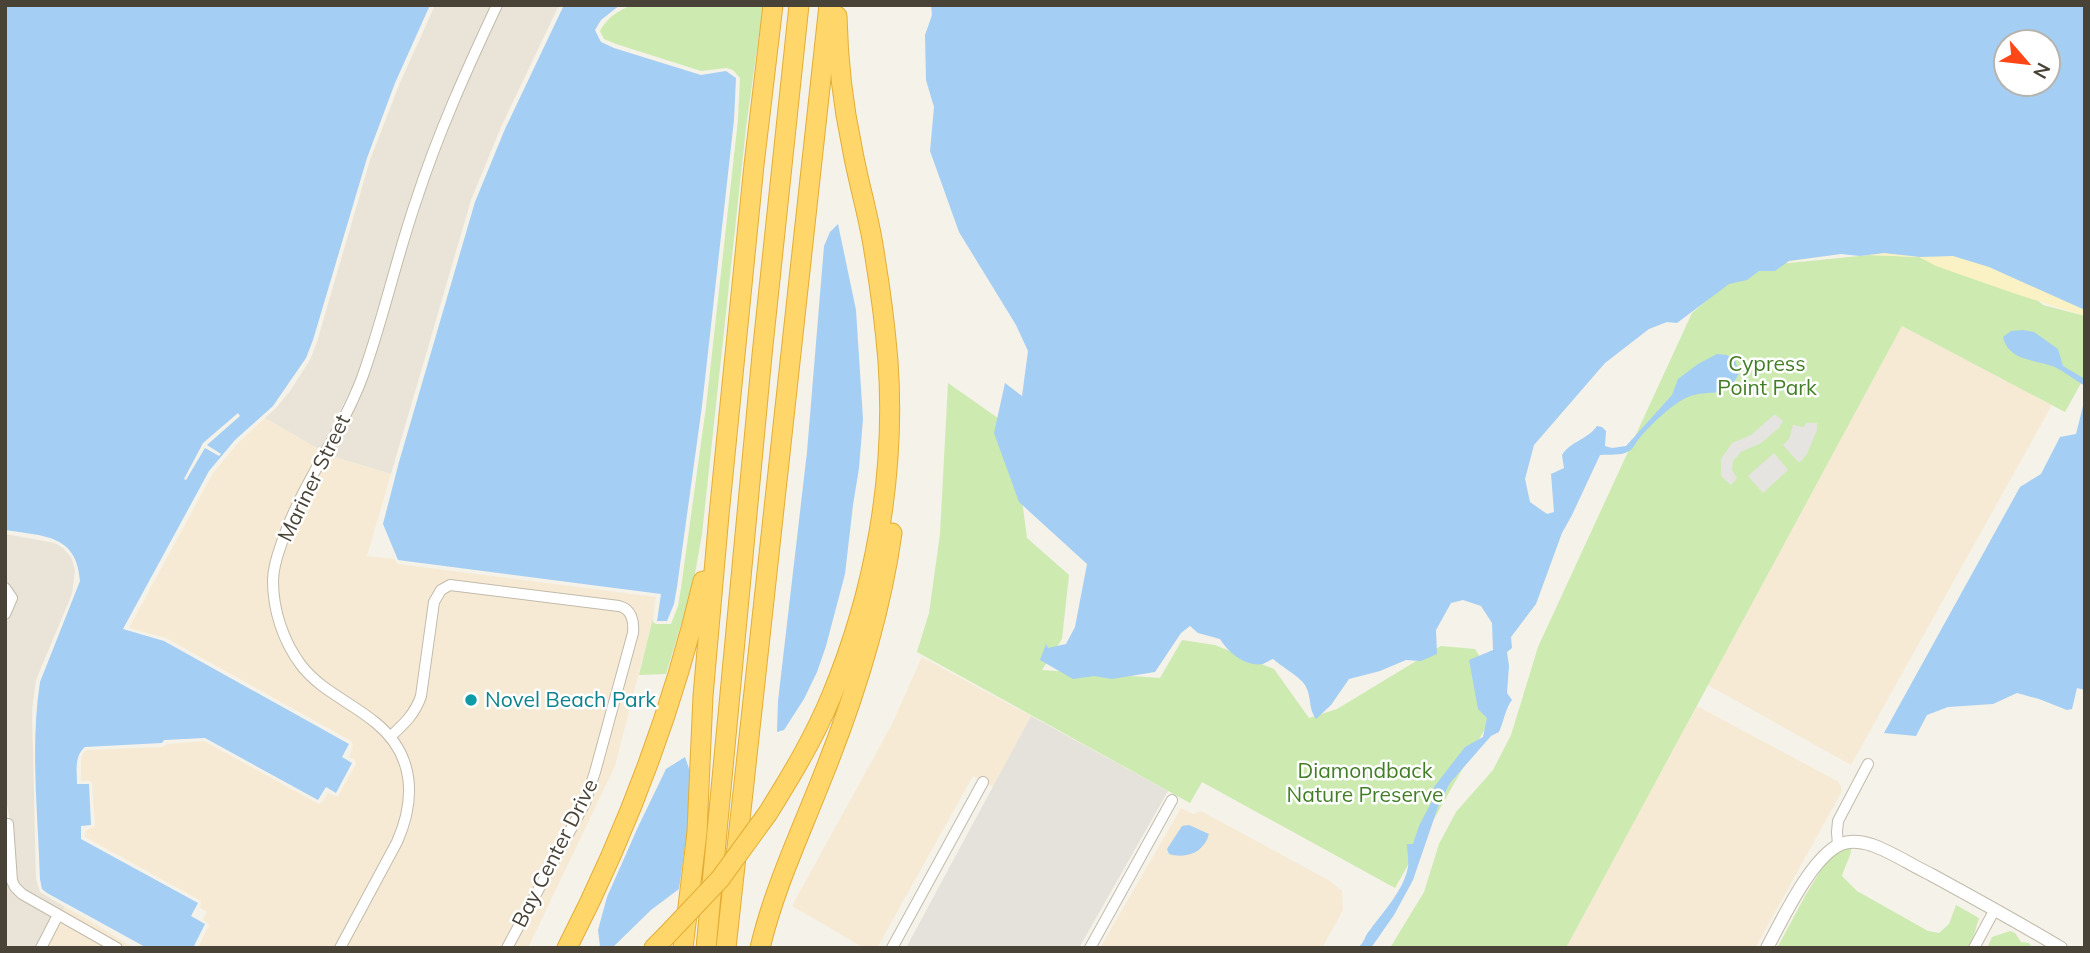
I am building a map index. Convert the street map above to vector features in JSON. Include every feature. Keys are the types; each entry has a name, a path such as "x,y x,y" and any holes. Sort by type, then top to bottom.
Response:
{"highway":[{"path":"683,948 697,832 704,696 719,515 754,165 774,5"},
{"path":"706,948 762,355 799,5"},
{"path":"726,948 829,5"},
{"path":"760,948 779,886 851,701 872,633 891,540 899,456 898,378 888,299 848,127 840,65 837,5"},
{"path":"660,942 720,879 794,772 830,698 853,637 876,545 887,470 888,361 874,248"},
{"path":"567,948 612,856 658,738 692,626 719,515"}],"street":[{"name":"Mariner Street","path":"340,948 405,824 410,804 408,772 391,736 376,722 331,693 301,664 284,635 277,616 273,576 292,514 362,379 432,153 454,97 497,5"},
{"name":"Bay Center Drive","path":"391,736 418,708 434,602 442,590 450,585 619,606 624,607 630,614 634,622 633,633 585,803 507,948"},
{"path":"5,588 12,598 5,614"},
{"path":"1838,845 1838,821 1868,764"},
{"path":"891,948 983,782"},
{"path":"1090,948 1172,800"},
{"path":"6,821 12,881 15,887 22,894 117,948"},
{"path":"1767,948 1815,867 1828,852 1851,841 1873,845 1995,909 2061,948"},
{"path":"1974,948 1995,909"},
{"path":"41,948 58,915"}],"shaded area":[{"path":"435,5 492,5 450,95 428,151 357,377 320,450 265,418 290,391 310,360 370,160 399,85"},
{"path":"502,5 559,5 501,127 471,200 391,474 328,455 357,401 437,155"},
{"path":"1902,326 2052,405 1851,765 1708,685"},
{"path":"1775,414 1783,421 1779,428 1761,443 1741,452 1733,461 1732,470 1737,478 1731,485 1721,476 1721,459 1732,443 1751,435"},
{"path":"265,418 320,450 279,533 268,576 269,596 287,651 387,739 403,772 405,804 393,840 334,948 198,948 209,925 203,919 207,912 200,908 201,901 85,837 85,831 95,826 92,783 81,781 81,761 87,750 163,747 167,744 204,741 319,804 328,793 338,796 356,764 355,760 349,757 353,745 351,741 166,638 129,628 213,473 238,443"},
{"path":"1806,423 1817,423 1817,430 1807,454 1799,463 1783,445 1789,439 1793,425 1804,427"},
{"path":"1774,453 1788,470 1763,493 1748,476"},
{"path":"328,455 391,474 367,556 394,559 398,564 656,597 615,766 528,948 512,948 589,805 638,635 638,621 633,611 619,602 450,581 437,587 429,601 416,695 410,712 390,730 334,690 304,662 282,615 277,577 281,559 297,516"},
{"path":"5,534 55,543 71,557 75,570 72,594 36,680 32,711 36,879 40,892 65,907 62,912 24,890 17,880 15,845 5,795 5,625 17,600 13,590 5,583"},
{"path":"452,589 622,611 626,616 629,623 628,632 591,771 580,801 501,948 345,948 410,826 414,806 412,771 396,737 422,709 426,697 438,604 445,593"},
{"path":"922,657 1031,716 993,787 973,776 877,948 864,948 792,906 891,726"},
{"path":"1697,706 1837,781 1842,791 1755,948 1566,948"},
{"path":"1031,716 1168,791 1079,948 906,948"},
{"path":"1181,808 1193,814 1201,811 1330,881 1342,891 1343,910 1322,948 1100,948"},
{"path":"5,840 8,887 52,917 35,948 5,948"},
{"path":"65,907 134,948 126,948 62,912"},
{"path":"61,921 108,948 46,948"}],"green space":[{"path":"632,5 763,5 746,128 702,534 693,585 666,674 639,675 653,618 656,624 671,624 678,606 706,407 738,120 740,78 733,70 726,68 701,71 604,39 600,31 606,22 617,12"},
{"name":"Cypress Point Park","path":"1870,255 1992,260 2043,305 2085,316 2085,376 2065,412 1902,326 1566,948 1390,948 1424,892 1439,844 1456,812 1493,770 1511,735 1538,647 1692,313 1746,267"},
{"name":"Diamondback Nature Preserve","path":"948,383 1005,423 1015,447 1027,538 1069,575 1062,639 1042,670 1160,678 1182,640 1215,645 1274,669 1309,718 1337,709 1441,646 1475,649 1492,676 1490,720 1395,888 1202,782 1190,803 917,652 929,613 940,534"},
{"path":"1837,844 1852,845 1842,876 1857,891 1928,931 1939,933 1949,924 1956,905 1979,918 1968,948 1777,948"},
{"path":"2010,931 2015,933 2021,942 2029,943 2032,948 1987,948 1992,937"}],"sand":[{"path":"1853,239 2085,271 2085,316 1936,266 1919,257 1841,254 1766,265"}],"water":[{"path":"5,5 430,5 395,83 367,158 306,358 273,406 235,440 209,471 123,629 164,641 349,744 342,757 352,763 336,793 326,787 318,800 205,738 85,747 78,759 77,784 89,784 91,825 81,826 81,839 198,903 191,916 205,924 193,948 147,948 47,893 42,889 40,879 35,755 40,682 80,581 72,554 65,546 45,536 5,530"},
{"path":"564,5 620,5 601,20 595,30 601,42 701,75 726,71 736,78 734,120 702,406 677,587 667,621 657,621 661,594 398,560 383,524 475,202 505,129"},
{"path":"931,5 2085,5 2085,310 1989,267 1953,256 1841,254 1789,261 1775,271 1759,271 1747,280 1729,284 1677,323 1667,322 1649,329 1605,363 1534,445 1525,479 1530,502 1547,514 1554,512 1551,474 1564,468 1562,455 1566,450 1597,426 1606,431 1605,446 1626,446 1672,395 1678,379 1698,364 1717,354 1727,355 1735,360 1739,373 1734,382 1723,391 1688,397 1675,404 1629,451 1600,455 1562,533 1536,604 1511,637 1512,648 1507,652 1507,693 1512,700 1499,732 1491,736 1450,783 1439,804 1413,880 1394,915 1371,948 1357,948 1406,876 1407,844 1413,844 1432,801 1434,787 1465,747 1483,737 1487,718 1478,709 1469,660 1493,650 1492,623 1481,606 1463,600 1451,603 1436,630 1437,654 1421,661 1406,660 1380,671 1349,679 1331,705 1316,719 1305,685 1273,659 1263,664 1244,661 1232,653 1220,639 1198,633 1190,626 1181,633 1155,672 1112,679 1094,676 1073,679 1040,660 1046,644 1048,648 1066,644 1075,627 1087,564 1019,502 994,433 1005,383 1022,396 1028,351 1016,325 959,232 930,151 934,107 926,80 925,35 932,15"},
{"path":"838,224 856,310 863,419 859,468 845,574 826,646 804,699 784,730 777,732 778,701 807,452 824,246 830,232"},
{"path":"2011,331 2034,332 2058,349 2063,366 2085,379 2085,386 2055,367 2024,358 2011,351 2003,337"},
{"path":"2085,398 2085,690 2077,688 2072,709 2067,710 2017,693 1993,704 1948,707 1927,715 1916,736 1884,733 2020,487 2041,474 2060,437 2076,434"},
{"path":"685,757 694,783 679,889 651,910 612,948 600,946 598,930 607,897 638,827 666,769"},
{"path":"1189,825 1209,834 1207,841 1194,853 1182,856 1169,854 1167,849 1182,826"}],"pier":[{"path":"238,413 240,416 207,445 221,454 219,456 205,448 186,480 184,479 203,443"}],"place":[{"name":"Novel Beach Park","path":"471,700"}]}
